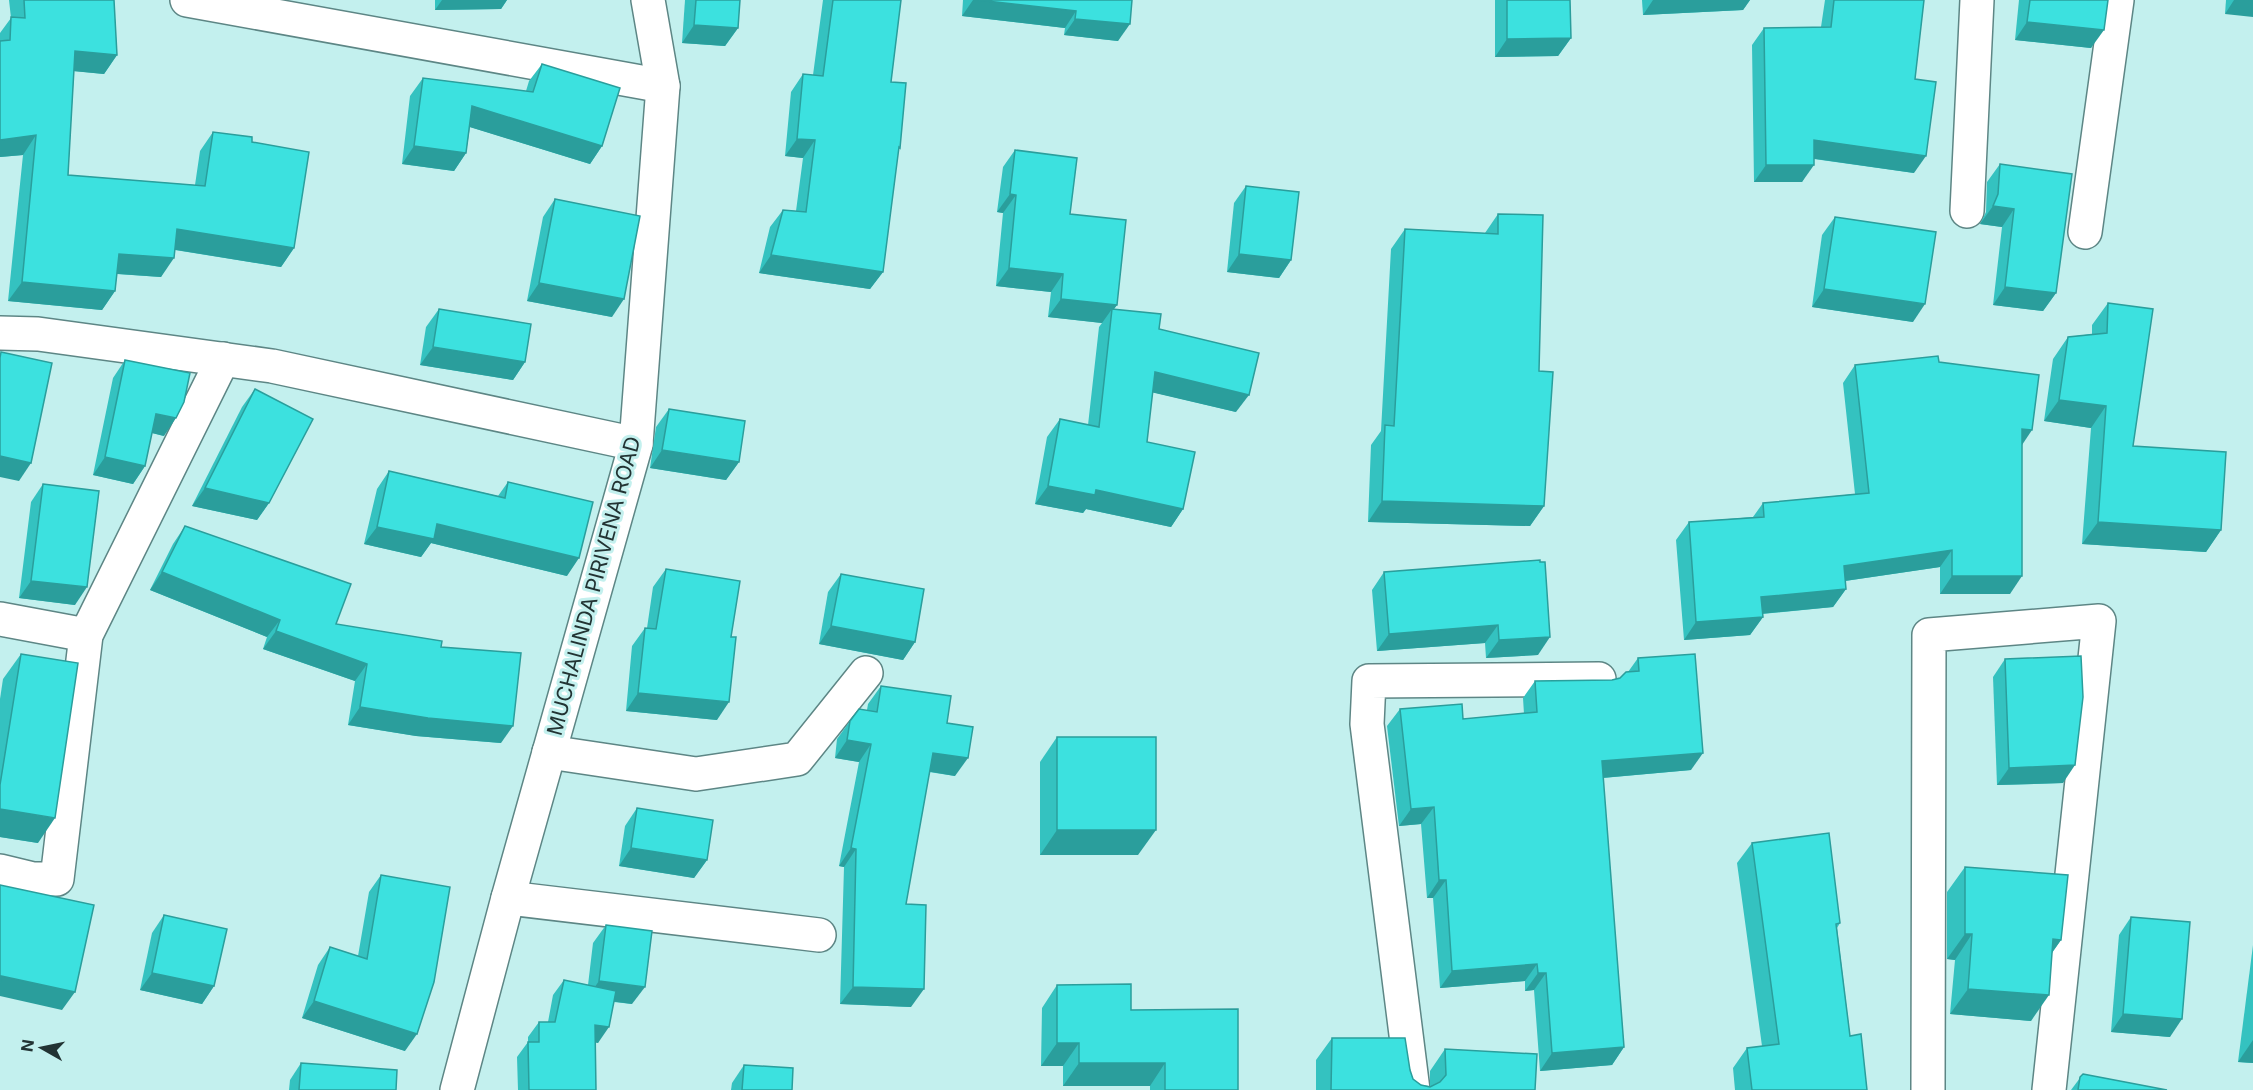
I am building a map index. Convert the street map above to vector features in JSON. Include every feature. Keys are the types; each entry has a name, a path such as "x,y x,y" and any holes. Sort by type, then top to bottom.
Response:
{"street":[{"path":"187,0 663,86"},
{"name":"MUCHALINDA PIRIVENA ROAD","path":"457,1090 508,898 636,444 663,86 648,0"},
{"path":"1968,211 1977,0"},
{"path":"2085,232 2117,0"},
{"path":"0,333 38,334 272,366 636,444"},
{"path":"0,871 33,879 57,879 86,634 223,359"},
{"path":"0,619 86,634"},
{"path":"1928,1090 1929,635 2099,621 2049,1090"},
{"path":"549,752 696,774 797,759 866,673"},
{"path":"1413,1090 1367,724 1369,681 1599,679"},
{"path":"508,898 819,935"}],"building":[{"path":"24,0 114,0 117,55 75,51 68,175 205,186 213,132 252,137 252,142 309,152 294,248 177,229 174,258 119,254 115,291 22,282 36,135 0,140 0,41 10,40 11,17 25,18"},
{"path":"696,0 740,0 738,28 694,25"},
{"path":"833,0 901,0 891,82 906,83 900,148 883,272 771,255 783,210 806,212 815,140 797,139 803,74 823,76"},
{"path":"978,0 1132,0 1130,24 1075,19 1076,11"},
{"path":"1507,0 1570,0 1571,38 1507,39"},
{"path":"1834,0 1924,0 1915,79 1936,82 1926,156 1814,140 1814,165 1766,165 1764,28 1831,27"},
{"path":"2030,0 2108,0 2104,30 2027,22"},
{"path":"542,64 620,88 602,146 472,106 466,153 414,146 423,78 533,92"},
{"path":"1015,150 1077,158 1070,214 1126,220 1117,305 1061,299 1063,274 1009,268 1016,195 1010,194"},
{"path":"2000,164 2072,174 2056,293 2005,287 2014,209 1993,206 1998,194"},
{"path":"1246,186 1299,192 1291,260 1239,254"},
{"path":"555,199 640,216 624,299 539,283"},
{"path":"1498,214 1543,215 1539,371 1553,372 1544,506 1382,501 1385,425 1394,426 1405,229 1498,234"},
{"path":"1835,217 1936,232 1925,304 1824,289"},
{"path":"2108,303 2153,309 2133,446 2226,452 2221,530 2098,522 2106,406 2059,400 2068,337 2107,333"},
{"path":"439,309 531,324 525,362 433,347"},
{"path":"1112,309 1161,314 1159,329 1259,353 1249,395 1155,372 1147,442 1195,452 1183,509 1096,490 1095,495 1048,486 1060,419 1099,427"},
{"path":"1,352 52,363 31,463 0,456"},
{"path":"1938,356 1939,362 2039,375 2032,430 2022,429 2022,576 1952,576 1952,550 1844,566 1846,589 1761,597 1763,617 1696,622 1689,522 1764,517 1763,503 1869,493 1855,365"},
{"path":"125,360 190,373 184,402 176,418 156,414 145,466 105,457"},
{"path":"255,389 313,419 269,503 205,488"},
{"path":"669,409 745,421 739,462 662,450"},
{"path":"389,471 505,498 508,482 593,502 579,558 437,524 434,539 377,527"},
{"path":"43,484 99,491 87,587 31,581"},
{"path":"185,526 351,584 336,624 442,641 441,647 521,653 513,726 428,718 360,707 367,664 276,631 280,620 162,572"},
{"path":"1540,560 1540,562 1545,562 1550,637 1499,640 1498,625 1389,634 1384,572"},
{"path":"666,569 740,581 731,637 736,637 729,702 638,693 645,628 656,629"},
{"path":"841,574 924,589 915,642 831,626"},
{"path":"21,654 78,663 55,818 0,809 0,785"},
{"path":"1695,654 1703,753 1602,761 1624,1047 1552,1053 1546,973 1538,973 1537,964 1452,971 1446,880 1439,880 1434,807 1411,809 1400,709 1462,704 1463,719 1537,712 1535,681 1612,680 1620,678 1626,672 1639,671 1638,658"},
{"path":"2081,656 2083,697 2075,765 2009,768 2005,659"},
{"path":"881,686 951,696 947,723 973,727 968,758 933,753 906,904 926,905 924,989 853,987 856,849 851,848 871,744 847,740 850,721 859,709 877,712"},
{"path":"1057,737 1156,737 1156,830 1057,830"},
{"path":"637,808 713,820 707,860 631,848"},
{"path":"1829,833 1840,923 1836,924 1850,1036 1861,1034 1867,1090 1752,1090 1747,1048 1779,1044 1752,843"},
{"path":"1965,867 2068,875 2061,940 2053,939 2049,995 1968,989 1972,934 1965,934"},
{"path":"381,875 450,887 434,982 417,1034 314,1001 330,947 367,959"},
{"path":"0,885 94,905 75,992 1,976 0,984"},
{"path":"164,915 227,929 214,986 152,973"},
{"path":"2131,917 2190,922 2182,1019 2123,1014"},
{"path":"606,925 652,931 645,987 599,981"},
{"path":"564,980 616,991 609,1027 595,1025 596,1090 529,1090 528,1042 539,1042 539,1022 555,1022"},
{"path":"1131,984 1131,1010 1238,1009 1238,1090 1165,1090 1165,1063 1079,1063 1079,1043 1057,1043 1057,985"},
{"path":"1332,1038 1405,1038 1413,1079 1421,1085 1430,1087 1440,1082 1446,1075 1445,1049 1537,1054 1535,1090 1331,1090"},
{"path":"301,1063 397,1070 396,1090 299,1090"},
{"path":"744,1065 793,1068 792,1090 742,1090"},
{"path":"2083,1074 2167,1090 2078,1090 2080,1077"}]}
